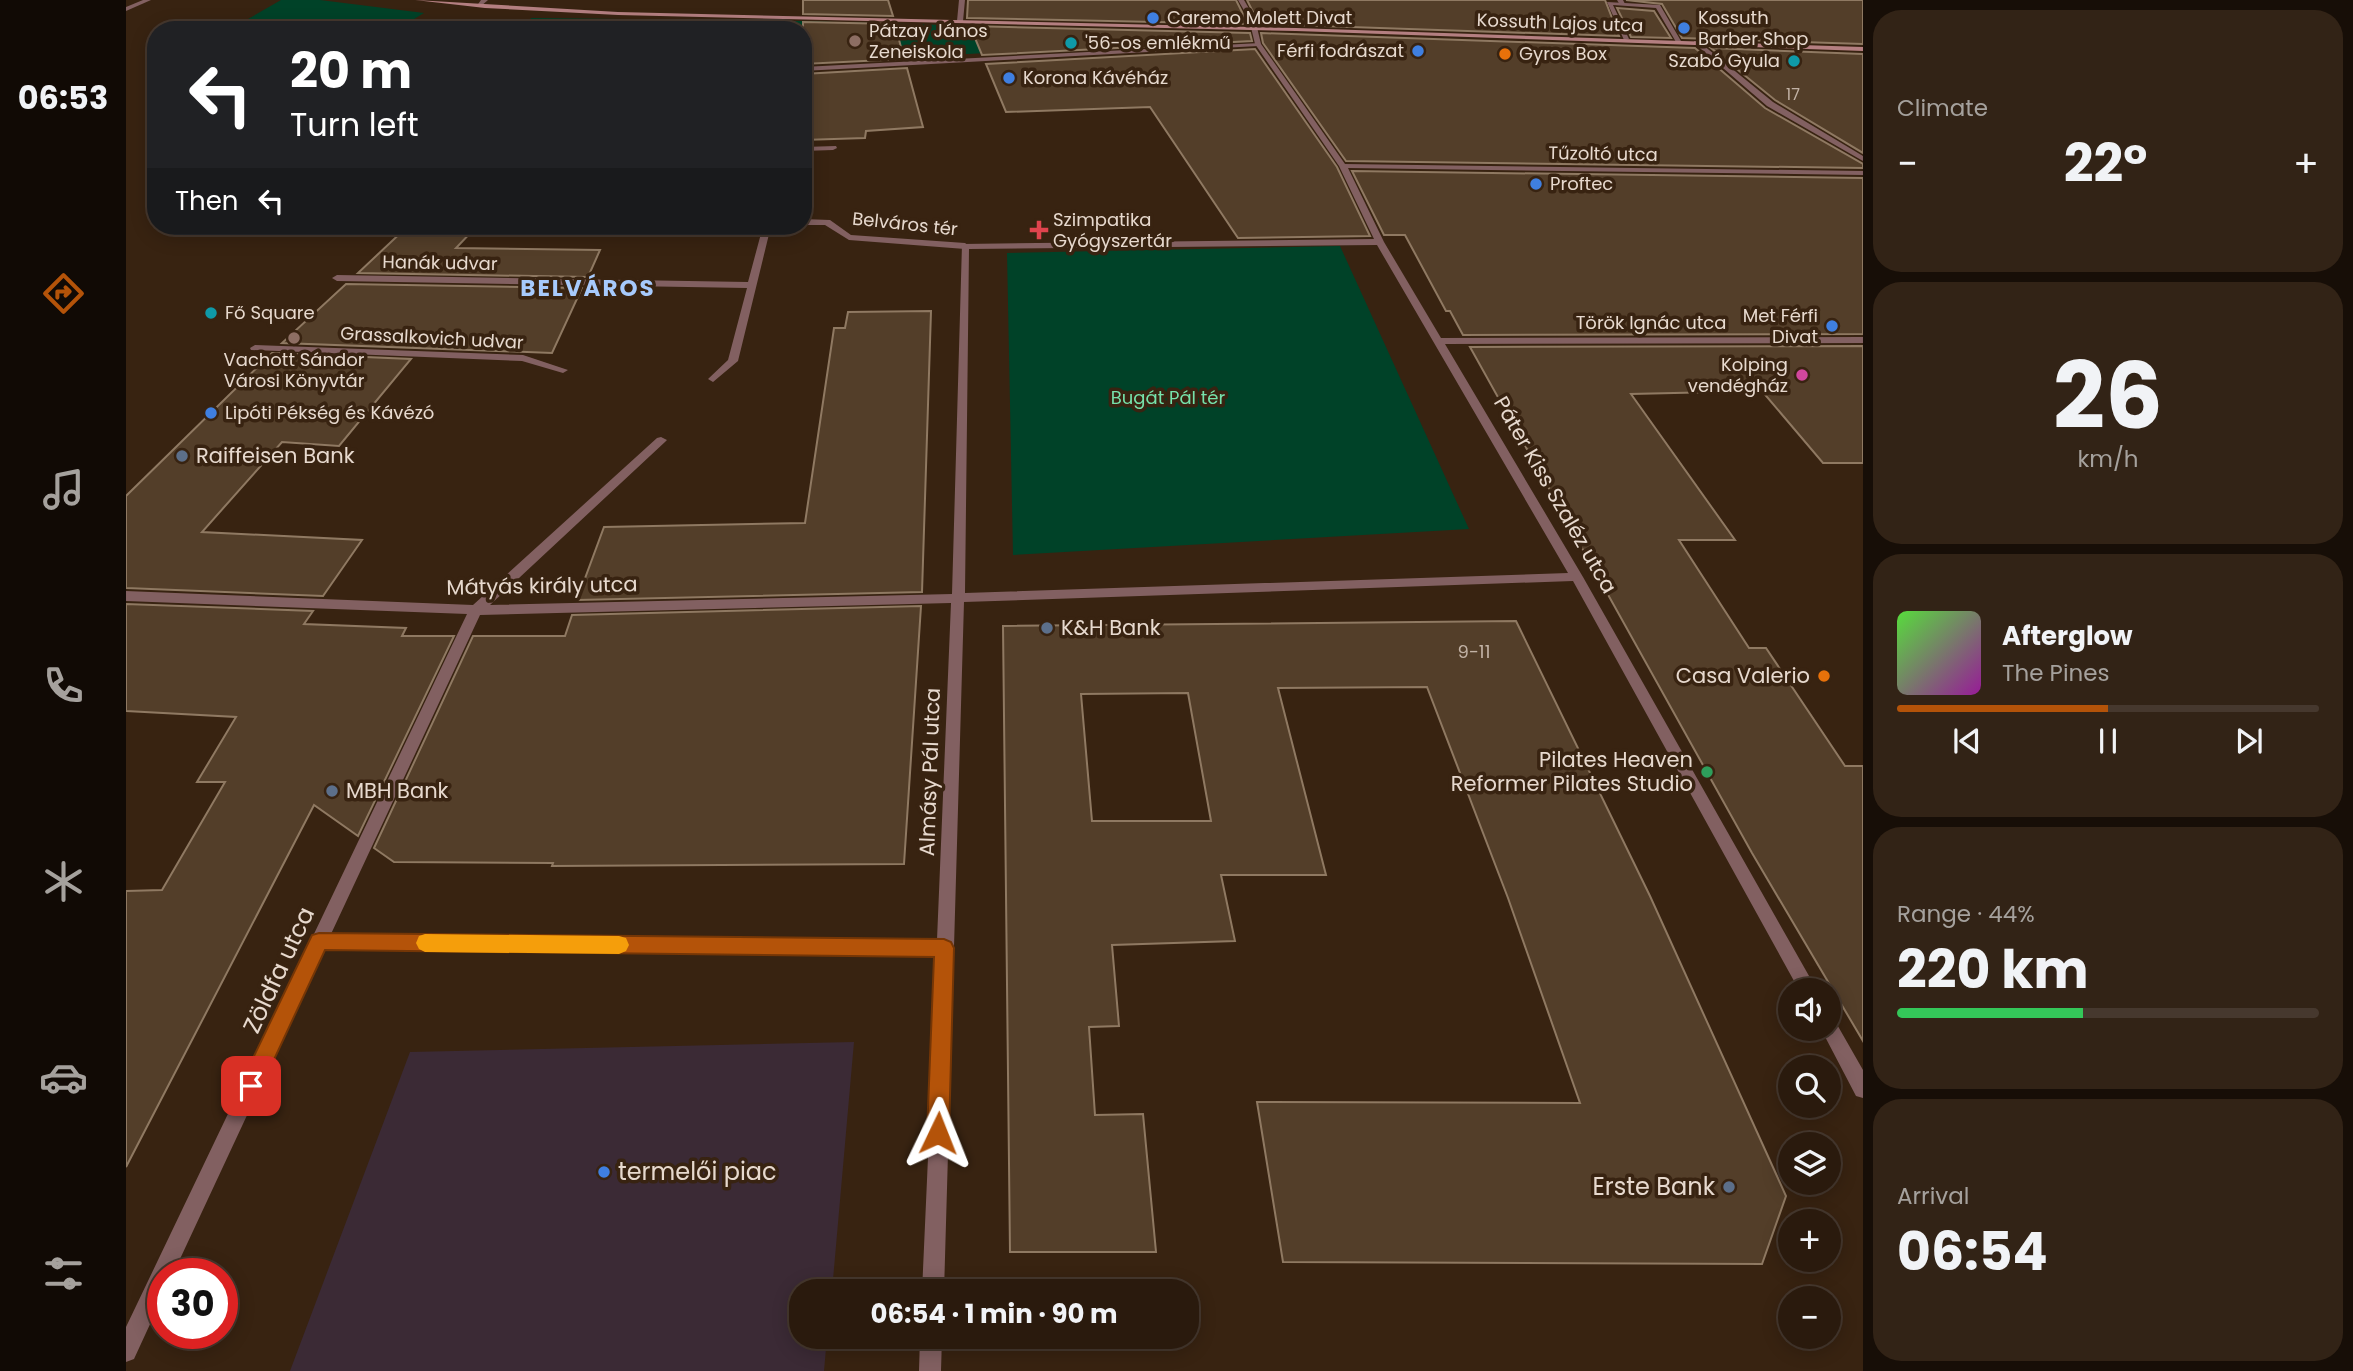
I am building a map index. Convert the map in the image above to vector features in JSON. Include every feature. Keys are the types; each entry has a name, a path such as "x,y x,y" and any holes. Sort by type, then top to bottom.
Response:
{"main road":[{"name":"Kossuth Lajos utca","path":"418,0 478,6 654,13 1626,39 1863,49"}],"street":[{"path":"126,9 148,0"},
{"path":"478,6 485,0"},
{"path":"960,21 962,0"},
{"name":"Páter Kiss Szaléz utca","path":"1241,0 1255,29 1258,44 1343,166 1380,242 1577,577 1801,978"},
{"path":"1626,39 1609,3 1658,6 1678,41"},
{"path":"1696,42 1770,104 1863,159"},
{"path":"812,69 1258,44"},
{"path":"812,149 833,148"},
{"name":"Tűzoltó utca","path":"1343,166 1863,173"},
{"name":"Belváros tér","path":"812,222 827,222 849,237 965,246"},
{"path":"713,379 733,361 765,235"},
{"path":"1380,242 965,246 958,598 1577,577"},
{"name":"Hanák udvar","path":"337,278 752,285"},
{"name":"Török Ignác utca","path":"1440,341 1863,340"},
{"name":"Grassalkovich udvar","path":"256,348 523,358 563,370"},
{"path":"476,610 661,440"},
{"name":"Mátyás király utca","path":"126,596 476,610 958,598"},
{"name":"Almásy Pál utca","path":"933,1279 958,598"},
{"name":"Zöldfa utca","path":"126,1351 476,610"},
{"path":"319,942 944,948"},
{"path":"1837,1041 1863,1089"},
{"path":"930,1371 931,1349"}],"shaded area":[{"name":"termelői piac","path":"854,1042 833,1279 789,1279 789,1349 826,1349 824,1371 290,1371 410,1052"}],"green space":[{"path":"281,0 320,0 424,13 411,21 245,21"},
{"path":"531,18 799,21 530,21"},
{"path":"812,21 1205,32 1209,41 812,63"},
{"name":"Bugát Pál tér","path":"1340,246 1469,529 1013,555 1007,253"}],"building":[{"path":"803,0 888,0 893,16 803,14"},
{"path":"968,0 1236,0 1248,24 967,18"},
{"path":"1247,0 1605,0 1619,36 1259,24"},
{"path":"1626,0 1863,0 1863,44 1682,38 1662,4"},
{"path":"1617,8 1654,11 1671,38 1631,37"},
{"name":"Pátzay János Zeneiskola","path":"812,22 895,24 904,59 812,64"},
{"path":"970,26 1250,33 1252,41 982,55"},
{"path":"1261,33 1695,48 1765,108 1863,164 1863,168 1346,161 1263,43"},
{"path":"1711,48 1863,54 1863,153 1775,100"},
{"path":"1255,49 1337,167 1370,236 1238,238 1150,107 1006,112 986,64"},
{"path":"907,68 923,127 866,131 865,138 812,140 812,73"},
{"path":"1352,171 1863,178 1863,334 1463,335 1450,311 1446,311 1405,235 1384,235"},
{"path":"398,235 468,235 456,248 600,250 588,277 358,273"},
{"path":"346,284 582,288 552,353 282,343"},
{"path":"931,311 922,592 577,600 604,527 805,523 834,328 845,328 848,312"},
{"path":"1863,346 1863,463 1823,463 1762,391 1631,394 1735,540 1679,540 1749,648 1766,648 1845,766 1863,766 1863,1041 1841,1004 1841,978 1826,978 1752,853 1470,347"},
{"path":"272,353 411,359 339,446 282,442 202,532 362,540 323,596 126,588 126,496"},
{"path":"126,604 313,611 304,624 406,628 402,636 454,636 358,836 314,805 126,1167 126,891 162,890 225,782 197,782 236,717 126,711"},
{"path":"921,606 904,864 552,866 553,863 394,862 374,848 473,636 565,636 572,615"},
{"path":"1516,621 1650,896 1778,1178 1778,1195 1786,1196 1781,1209 1778,1209 1778,1219 1762,1264 1283,1262 1257,1102 1580,1103 1508,898 1427,687 1278,688 1326,875 1221,875 1235,941 1112,945 1119,1026 1089,1027 1095,1115 1143,1114 1156,1252 1010,1252 1003,626","holes":["1188,693 1211,821 1092,821 1081,694"]}],"slow traffic":[{"path":"425,943 619,945"}],"place":[{"name":"Caremo Molett Divat","path":"1153,18"},
{"name":"Kossuth Barber Shop","path":"1684,28"},
{"name":"Pátzay János Zeneiskola","path":"855,41"},
{"name":"'56-os emlékmű","path":"1071,43"},
{"name":"Férfi fodrászat","path":"1418,51"},
{"name":"Gyros Box","path":"1505,54"},
{"name":"Szabó Gyula","path":"1794,61"},
{"name":"Korona Kávéház","path":"1009,78"},
{"name":"Proftec","path":"1536,184"},
{"name":"Szimpatika Gyógyszertár","path":"1039,230"},
{"name":"Fő Square","path":"211,313"},
{"name":"Met Férfi Divat","path":"1832,326"},
{"name":"Vachott Sándor Városi Könyvtár","path":"294,338"},
{"name":"Kolping vendégház","path":"1802,375"},
{"name":"Lipóti Pékség és Kávézó","path":"211,413"},
{"name":"Raiffeisen Bank","path":"182,456"},
{"name":"K&H Bank","path":"1047,628"},
{"name":"Casa Valerio","path":"1824,676"},
{"name":"Pilates Heaven Reformer Pilates Studio","path":"1707,772"},
{"name":"MBH Bank","path":"332,791"},
{"name":"termelői piac","path":"604,1172"},
{"name":"Erste Bank","path":"1729,1187"}],"district":[{"name":"BELVÁROS","path":"588,288"}],"route":[{"path":"251,1086 319,942 944,948 938,1133"}]}
